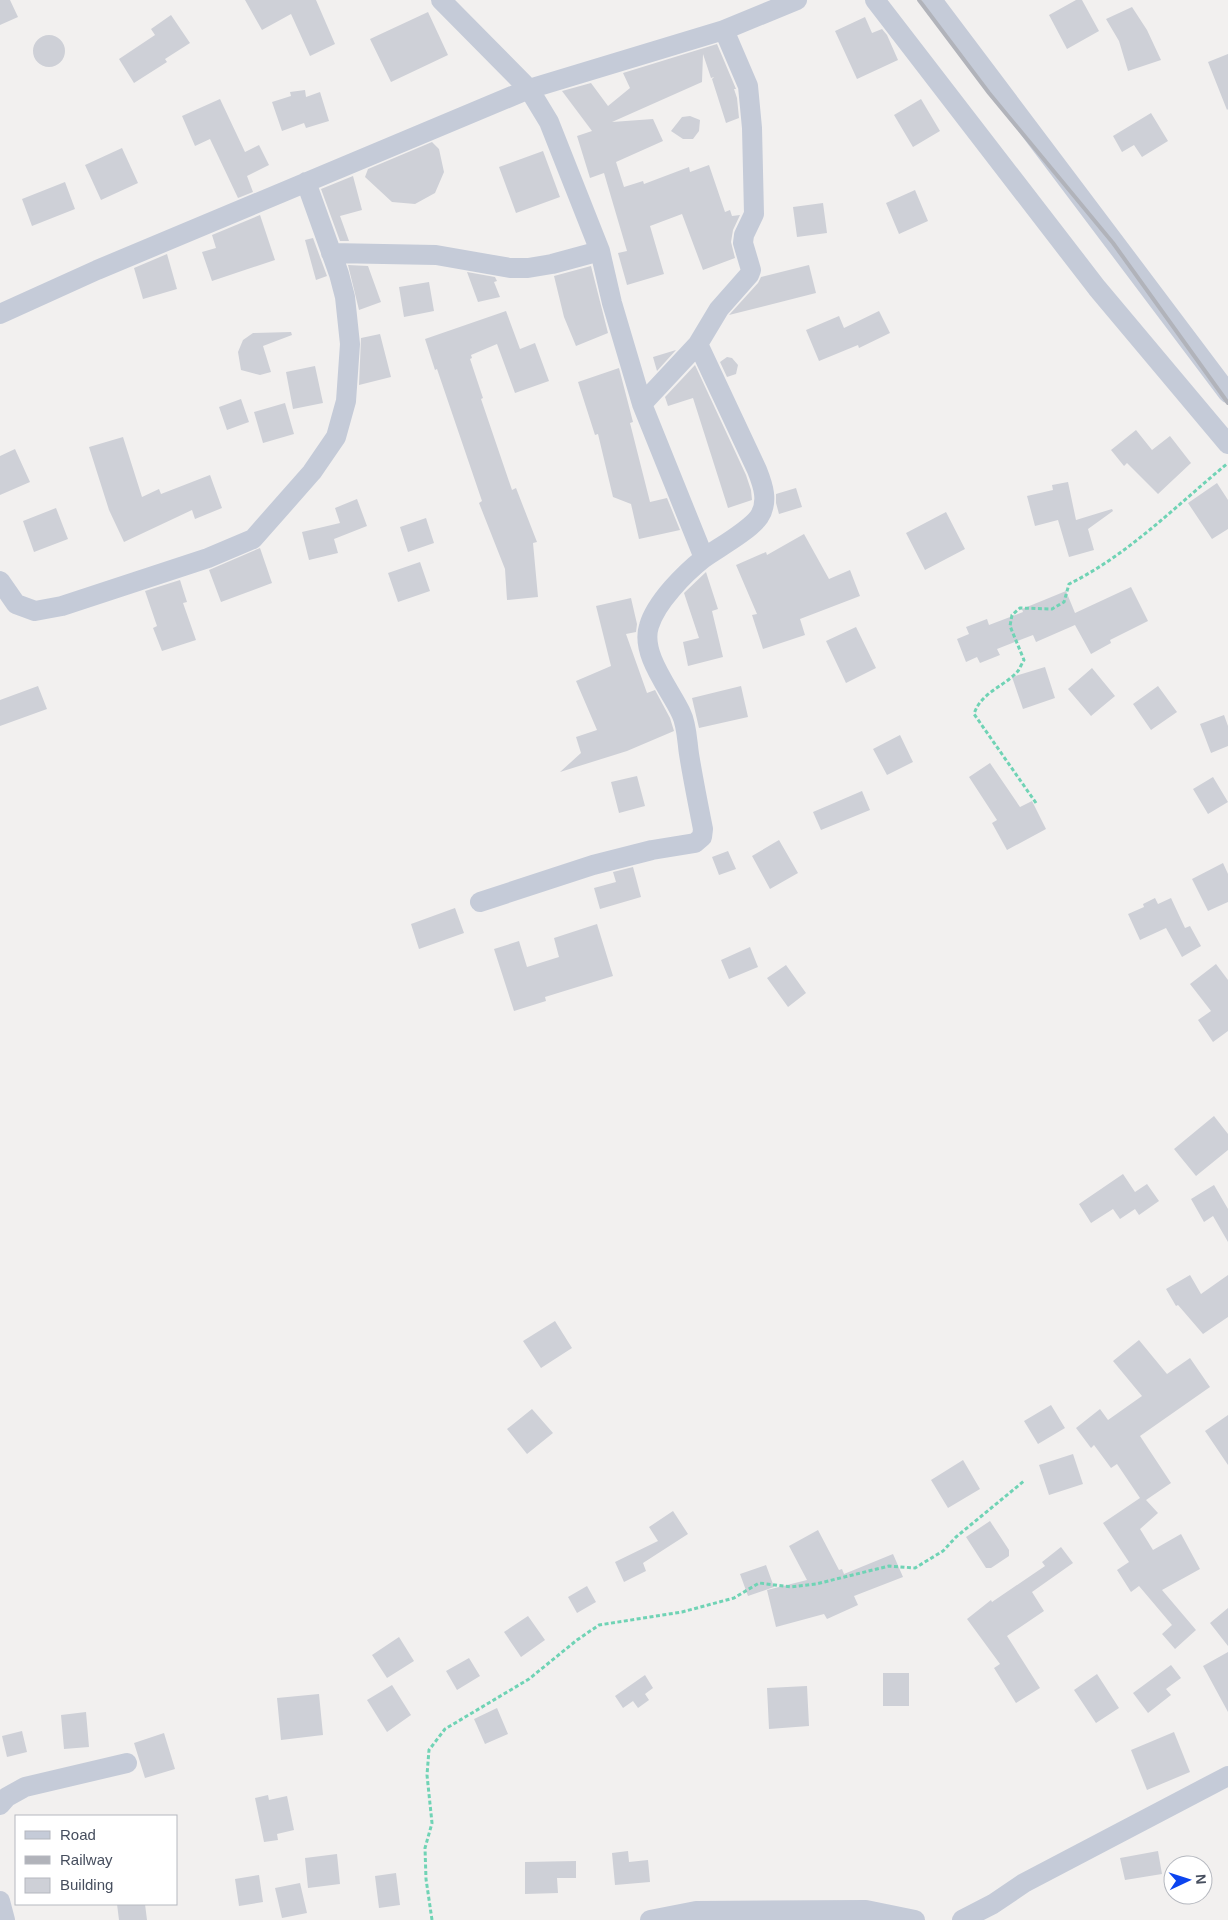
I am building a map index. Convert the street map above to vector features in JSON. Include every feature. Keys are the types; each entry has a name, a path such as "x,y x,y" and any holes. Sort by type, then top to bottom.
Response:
{"street":[{"path":"441,0 529,89 549,122 600,252 612,303 642,404 704,558"},
{"path":"0,314 97,270 529,89 724,30 797,0"},
{"path":"875,0 1097,288 1228,444"},
{"path":"932,0 1228,393"},
{"path":"642,404 698,344 718,309 749,275 751,270 743,243 744,235 754,214 752,138 748,86 724,30"},
{"path":"0,581 16,604 35,611 62,606 208,558 253,539 312,472 336,437 346,401 350,344 346,297 306,182"},
{"path":"331,253 436,255 510,268 528,268 600,252"},
{"path":"480,902 593,865 652,850 695,843 702,837 703,829 682,715 654,663 647,641 649,626 660,605 676,584 704,558 726,545 759,517 764,499 764,490 753,461 698,344"},
{"path":"0,1805 7,1797 24,1786 128,1763"},
{"path":"962,1920 993,1904 1024,1883 1228,1776"},
{"path":"0,1901 5,1920"},
{"path":"650,1920 696,1911 866,1910 916,1920"}],"path":[{"path":"1036,803 974,714 977,705 982,699 1018,671 1024,660 1010,626 1012,615 1020,608 1052,609 1064,602 1069,584 1087,575 1121,552 1228,462"},
{"path":"432,1920 426,1879 425,1848 432,1823 427,1776 429,1750 445,1729 528,1679 599,1625 682,1612 734,1598 759,1583 791,1587 816,1584 889,1566 915,1568 943,1551 956,1537 1024,1481"}],"building":[{"path":"0,0 10,0 18,17 0,25"},
{"path":"245,0 316,0 335,44 310,56 291,14 262,30"},
{"path":"1076,0 1082,0 1099,31 1067,49 1049,15"},
{"path":"1132,7 1147,30 1161,60 1128,71 1119,41 1106,19"},
{"path":"428,12 448,55 391,82 370,39"},
{"path":"171,15 190,43 165,59 167,62 134,83 119,59 155,35 151,29"},
{"path":"865,17 872,33 882,29 887,35 898,60 857,79 835,31"},
{"path":"49,35 55,36 60,40 64,45 64,57 60,62 55,66 49,67 43,66 38,62 34,57 33,51 34,45 38,40 43,36"},
{"path":"717,44 736,89 734,89 739,118 726,123 712,79 714,77 711,78 703,54 702,82 612,122 653,119 663,141 616,162 624,187 643,181 644,184 689,167 690,172 709,165 725,212 730,210 732,216 740,215 733,230 731,242 735,258 703,270 682,214 650,226 664,274 627,285 618,253 627,251 604,173 590,178 577,136 592,131 562,91 591,83 608,106 630,88 623,73"},
{"path":"1228,54 1228,109 1227,110 1208,62"},
{"path":"305,90 306,97 320,92 329,121 306,128 304,123 282,131 272,102 291,96 290,92"},
{"path":"220,99 245,152 259,145 269,165 247,176 253,192 238,198 210,139 195,146 182,116"},
{"path":"921,99 940,131 913,147 894,115"},
{"path":"1151,113 1168,141 1142,157 1134,145 1122,152 1113,136"},
{"path":"690,116 700,120 699,131 693,139 683,139 671,131 682,117"},
{"path":"432,142 439,149 444,172 435,193 415,204 392,202 365,177 368,169"},
{"path":"122,148 138,183 101,200 85,165"},
{"path":"543,151 560,197 516,213 499,167"},
{"path":"353,176 362,210 340,216 349,241 340,241 321,189"},
{"path":"65,182 75,209 32,226 22,199"},
{"path":"915,190 928,221 899,234 886,203"},
{"path":"823,203 827,233 797,237 793,207"},
{"path":"260,215 275,260 212,281 202,252 216,248 212,235"},
{"path":"313,238 327,276 316,280 305,240"},
{"path":"167,254 177,289 143,299 134,268"},
{"path":"348,265 368,266 381,302 359,310"},
{"path":"809,265 816,293 729,315 758,283 761,277"},
{"path":"591,266 608,333 576,346 564,317 554,276"},
{"path":"467,272 495,277 497,281 494,282 500,297 478,302"},
{"path":"429,282 434,311 404,317 399,287"},
{"path":"506,311 520,349 535,343 549,381 515,393 497,344 471,355 472,358 470,359 483,398 481,399 512,490 516,488 537,542 533,543 538,597 507,600 505,569 479,503 482,501 425,339"},
{"path":"879,311 890,333 859,348 858,345 819,361 806,330 839,316 844,328"},
{"path":"291,332 292,335 263,346 271,372 260,375 241,370 238,352 243,340 253,333"},
{"path":"380,334 391,377 359,385 361,338"},
{"path":"676,350 657,371 653,357"},
{"path":"727,357 732,358 738,365 736,374 727,377 720,362"},
{"path":"695,365 746,475 751,490 752,500 728,508 693,398 668,406 665,397"},
{"path":"315,366 323,403 293,409 286,372"},
{"path":"619,368 633,422 630,423 650,502 667,498 680,530 639,539 631,504 613,497 598,434 595,435 578,382"},
{"path":"241,399 249,422 227,430 219,407"},
{"path":"285,403 294,434 263,443 254,412"},
{"path":"1136,430 1152,450 1170,436 1191,463 1158,494 1127,463 1124,466 1111,450"},
{"path":"123,437 142,497 159,489 161,494 210,475 222,508 195,519 192,510 124,542 109,510 89,447"},
{"path":"15,449 30,482 0,495 0,456"},
{"path":"1068,482 1076,520 1112,509 1113,511 1088,529 1094,550 1069,557 1058,520 1035,526 1027,496 1053,490 1052,485"},
{"path":"1217,483 1228,500 1228,529 1212,539 1188,503"},
{"path":"796,488 802,507 779,514 776,494"},
{"path":"357,499 367,526 334,539 338,553 309,560 302,532 340,523 335,508"},
{"path":"56,508 68,539 34,552 23,521"},
{"path":"946,512 965,549 925,570 906,533"},
{"path":"426,518 434,543 408,552 400,527"},
{"path":"804,534 829,579 850,570 860,596 800,619 805,635 763,649 752,615 757,614 736,565 766,552 767,555"},
{"path":"260,548 272,583 221,602 209,570"},
{"path":"420,562 430,591 398,602 388,573"},
{"path":"706,572 718,609 712,611 723,657 688,666 683,642 699,638 684,593"},
{"path":"180,580 187,602 183,603 196,640 162,651 153,628 157,626 145,591"},
{"path":"1131,587 1148,621 1110,640 1111,643 1091,654 1075,625 1036,642 1033,635 997,649 1000,655 980,663 977,657 966,662 957,639 969,634 966,627 987,619 989,625 1023,612 1022,609 1066,591 1075,613"},
{"path":"631,598 637,624 636,632 626,634 647,693 655,690 670,718 674,731 627,751 560,772 581,753 576,737 597,730 576,681 611,666 596,606"},
{"path":"856,627 876,668 846,683 826,641"},
{"path":"1045,667 1055,698 1023,709 1012,677"},
{"path":"1092,668 1115,696 1091,716 1068,689"},
{"path":"38,686 47,709 0,726 0,700"},
{"path":"741,686 748,717 699,728 692,698"},
{"path":"1158,686 1177,712 1151,730 1133,704"},
{"path":"1224,715 1228,726 1228,746 1211,753 1200,724"},
{"path":"900,735 913,762 887,775 873,749"},
{"path":"990,763 1020,807 1032,801 1046,829 1007,850 992,823 997,820 969,777"},
{"path":"637,776 645,806 619,813 611,782"},
{"path":"1213,777 1228,802 1208,814 1193,789"},
{"path":"862,791 870,810 821,830 813,812"},
{"path":"779,840 798,873 770,889 752,856"},
{"path":"728,851 736,869 719,875 712,857"},
{"path":"1223,863 1228,874 1228,902 1208,911 1192,879"},
{"path":"633,867 641,897 600,909 594,888 616,882 613,872"},
{"path":"1155,898 1158,904 1171,898 1185,928 1190,926 1201,946 1182,957 1166,928 1140,940 1128,914 1144,907 1143,904"},
{"path":"455,908 464,933 419,949 411,924"},
{"path":"597,924 613,976 545,997 546,1001 514,1011 494,949 519,941 527,967 559,957 554,938"},
{"path":"750,947 758,967 729,979 721,960"},
{"path":"1216,964 1228,980 1228,1031 1213,1042 1198,1020 1211,1011 1190,984"},
{"path":"786,965 806,993 788,1007 767,978"},
{"path":"1214,1116 1228,1134 1228,1150 1196,1176 1174,1149"},
{"path":"1123,1174 1135,1192 1147,1184 1159,1201 1139,1215 1135,1209 1120,1219 1113,1209 1091,1223 1079,1204"},
{"path":"1214,1185 1228,1209 1228,1242 1213,1216 1204,1222 1191,1199"},
{"path":"1190,1275 1201,1294 1228,1275 1228,1317 1203,1334 1178,1305 1176,1306 1166,1289"},
{"path":"555,1321 572,1348 541,1368 523,1341"},
{"path":"1139,1340 1167,1374 1190,1358 1210,1387 1140,1436 1171,1483 1146,1500 1158,1513 1140,1529 1153,1550 1181,1534 1200,1569 1162,1590 1196,1630 1175,1649 1162,1634 1172,1625 1139,1586 1131,1592 1117,1570 1129,1562 1103,1523 1140,1498 1117,1464 1111,1468 1094,1445 1091,1448 1076,1428 1100,1409 1108,1420 1142,1396 1113,1361"},
{"path":"1051,1405 1065,1428 1038,1444 1024,1421"},
{"path":"532,1409 553,1433 527,1454 507,1429"},
{"path":"1228,1415 1228,1465 1205,1431"},
{"path":"1073,1454 1083,1484 1049,1495 1039,1465"},
{"path":"963,1460 980,1489 948,1508 931,1480"},
{"path":"673,1511 688,1534 643,1563 646,1571 624,1582 615,1562 658,1541 649,1527"},
{"path":"990,1521 1009,1550 1009,1556 991,1568 986,1568 966,1537"},
{"path":"818,1530 839,1570 842,1569 844,1574 893,1554 903,1577 854,1596 858,1605 827,1619 824,1614 776,1627 767,1590 807,1580 789,1546"},
{"path":"1061,1547 1073,1563 1032,1592 1044,1611 1007,1636 1040,1688 1016,1703 994,1668 1000,1664 967,1619 991,1600 992,1602 1045,1566 1042,1562"},
{"path":"766,1565 774,1587 748,1596 740,1574"},
{"path":"587,1586 596,1602 577,1613 568,1597"},
{"path":"1228,1608 1228,1646 1210,1623"},
{"path":"528,1616 545,1640 521,1657 504,1632"},
{"path":"399,1637 414,1661 387,1678 372,1655"},
{"path":"1228,1652 1228,1712 1203,1666"},
{"path":"469,1658 480,1676 457,1690 446,1671"},
{"path":"1171,1665 1181,1678 1166,1689 1171,1695 1148,1713 1133,1693"},
{"path":"883,1673 909,1673 909,1706 883,1706"},
{"path":"1097,1674 1119,1708 1096,1723 1074,1690"},
{"path":"645,1675 653,1688 645,1694 649,1700 638,1708 633,1701 623,1708 615,1696"},
{"path":"392,1685 411,1715 387,1732 367,1700"},
{"path":"807,1686 809,1726 769,1729 767,1688"},
{"path":"319,1694 323,1735 281,1740 277,1698"},
{"path":"497,1708 508,1734 485,1744 474,1719"},
{"path":"86,1712 89,1747 64,1749 61,1715"},
{"path":"22,1731 27,1752 7,1757 2,1736"},
{"path":"1174,1732 1190,1772 1147,1790 1131,1750"},
{"path":"164,1733 175,1769 145,1778 134,1743"},
{"path":"268,1795 269,1800 287,1796 294,1830 277,1834 278,1840 264,1842 255,1798"},
{"path":"628,1851 629,1862 648,1860 650,1882 615,1885 612,1853"},
{"path":"1158,1851 1162,1874 1125,1880 1120,1858"},
{"path":"337,1854 340,1884 308,1888 305,1858"},
{"path":"576,1861 576,1878 557,1878 558,1893 525,1894 525,1862"},
{"path":"396,1873 400,1905 379,1908 375,1876"},
{"path":"259,1875 263,1902 239,1906 235,1879"},
{"path":"300,1883 307,1913 282,1918 275,1888"},
{"path":"117,1905 145,1905 147,1920 119,1920"}],"railway":[{"path":"919,0 989,93 1113,243 1228,403"}]}
